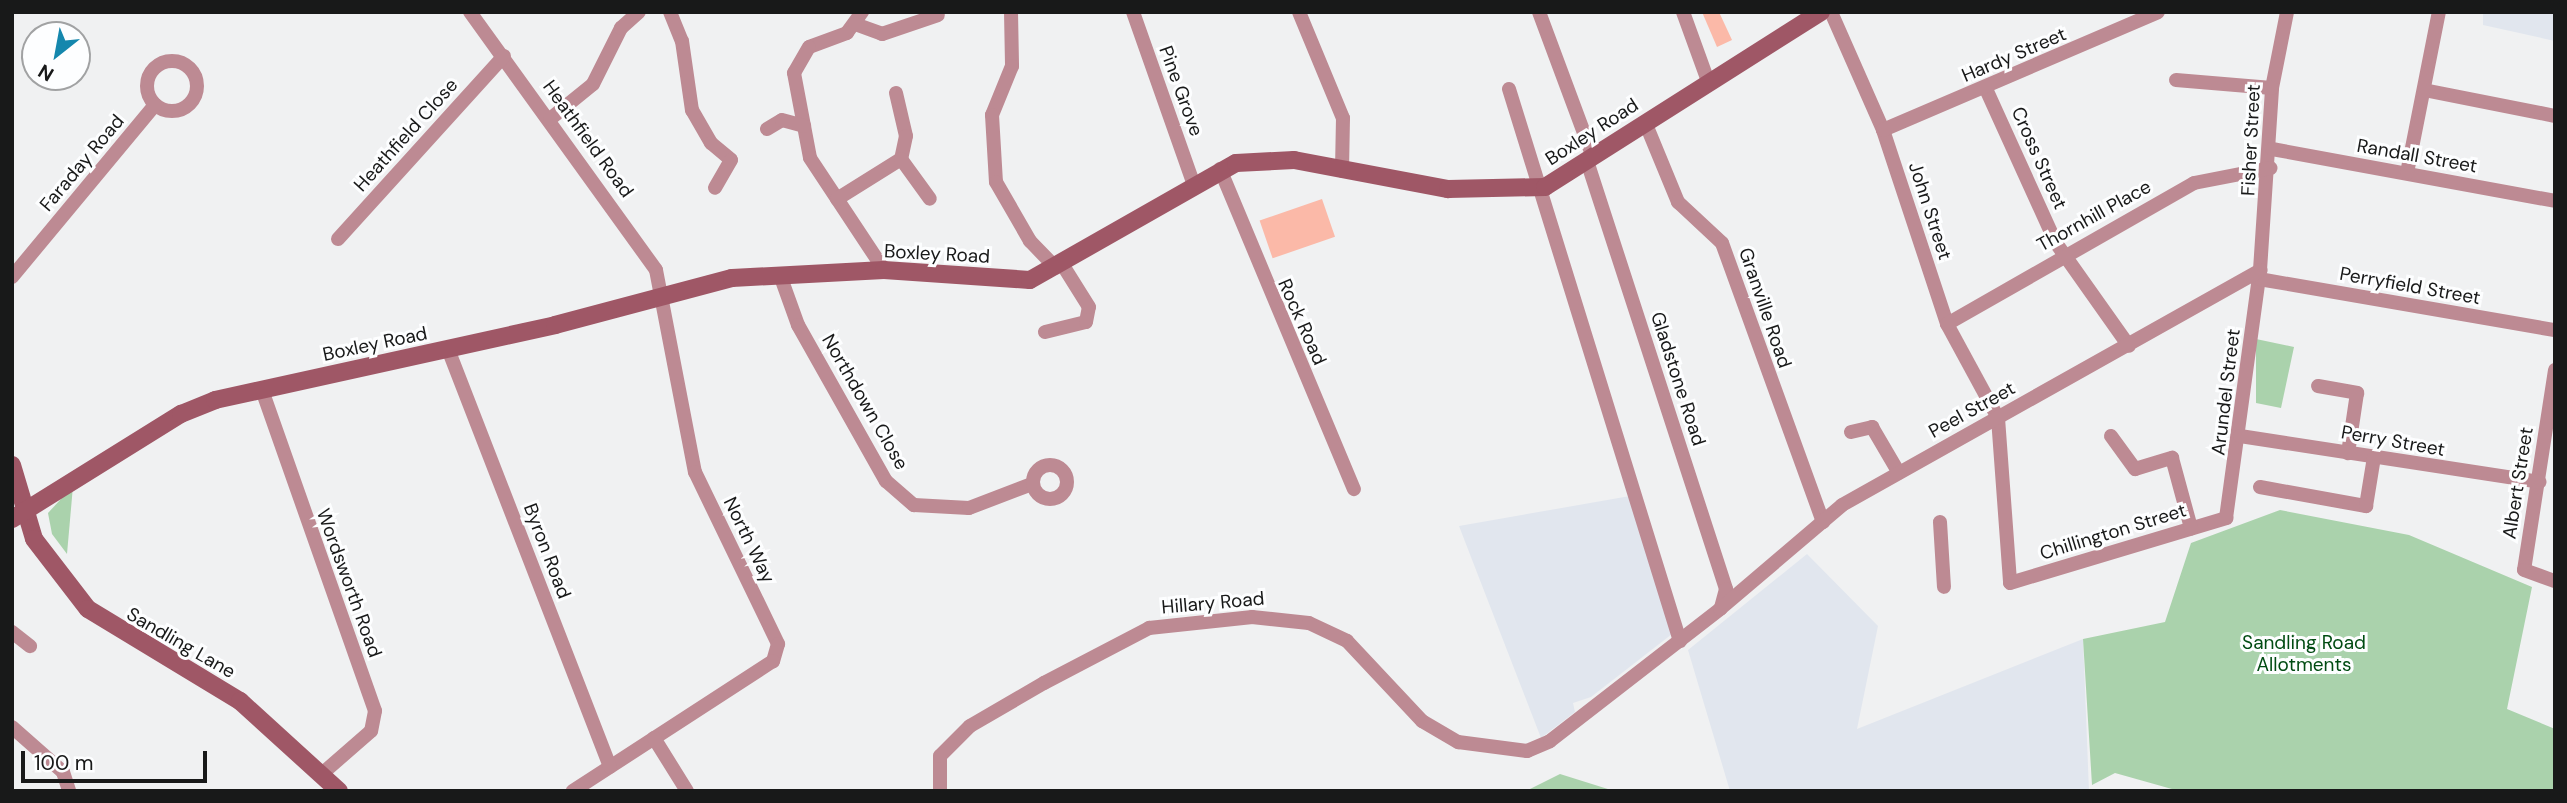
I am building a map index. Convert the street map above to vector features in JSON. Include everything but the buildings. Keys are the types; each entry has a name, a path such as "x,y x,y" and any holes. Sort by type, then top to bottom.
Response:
{"street":[{"name":"Heathfield Road","path":"470,12 645,252 662,294"},
{"path":"550,119 593,84 621,28 639,12"},
{"path":"670,12 682,41 692,110 711,143 732,160 715,188"},
{"path":"1011,12 1012,66 992,115 996,182 1030,241 1059,266 1089,307 1086,322 1045,332"},
{"name":"Pine Grove","path":"1133,12 1194,182"},
{"path":"1299,12 1343,118 1342,171"},
{"name":"Gladstone Road","path":"1539,12 1590,159 1726,590 1720,609"},
{"path":"1684,12 1708,81"},
{"name":"Hardy Street","path":"1883,130 1986,89 2158,12"},
{"name":"Fisher Street","path":"2259,275 2271,168 2272,88 2287,12"},
{"path":"2407,173 2440,12"},
{"name":"Boxley Road","path":"20,516 181,414 262,390 448,349 662,294 779,275 884,270 1030,281 1220,169 1294,160 1448,189 1545,187 1708,81 1821,13"},
{"name":"John Street","path":"1821,13 1883,130 1947,324 1998,418"},
{"path":"884,270 810,158 794,73 809,47 858,18 882,34 938,15"},
{"name":"Heathfield Close","path":"338,239 503,56"},
{"path":"2176,80 2272,88"},
{"path":"1509,89 1545,187 1679,641"},
{"name":"Cross Street","path":"1986,89 2064,254 2129,346"},
{"path":"2424,90 2555,116"},
{"path":"837,199 901,159 906,136 896,93"},
{"name":"Faraday Road","path":"12,277 155,105"},
{"path":"767,129 782,120 804,126"},
{"name":"Granville Road","path":"1645,122 1678,202 1721,243 1823,522"},
{"name":"Randall Street","path":"2272,149 2555,201"},
{"path":"901,159 930,199"},
{"name":"Thornhill Place","path":"1947,324 2064,254 2194,183 2271,168"},
{"name":"Rock Road","path":"1220,169 1354,489"},
{"name":"Northdown Close","path":"779,275 798,325 886,481 914,505 969,508 1032,484"},
{"name":"Peel Street","path":"1720,609 1823,522 1899,473 2259,275"},
{"name":"Perryfield Street","path":"2259,275 2555,330"},
{"name":"Arundel Street","path":"2226,518 2240,436 2259,275"},
{"name":"North Way","path":"573,791 773,661 778,644 695,472 662,294"},
{"name":"Byron Road","path":"448,349 610,767"},
{"name":"Albert Street","path":"2555,370 2524,570 2555,580"},
{"path":"2318,386 2357,393 2348,453"},
{"name":"Wordsworth Road","path":"262,390 375,711 371,731 324,772"},
{"name":"Chillington Street","path":"1998,418 2010,583 2226,518"},
{"path":"1851,432 1872,427 1899,473"},
{"path":"2111,436 2136,469 2172,458 2191,528"},
{"name":"Perry Street","path":"2240,436 2539,482"},
{"path":"2260,487 2366,506 2374,457"},
{"name":"Sandling Lane","path":"12,465 20,516 43,553 88,610 240,701 324,772 339,791"},
{"path":"1940,522 1944,587"},
{"name":"Hillary Road","path":"940,791 940,756 970,726 1150,628 1252,617 1309,623 1347,641 1439,733 1506,752 1550,741 1720,609"},
{"path":"12,632 30,646"},
{"path":"12,727 63,772 69,791"},
{"path":"654,738 687,791"}],"shaded area":[{"path":"2483,12 2555,12 2555,41 2483,25"},
{"path":"1630,496 1672,634 1591,697 1573,703 1575,712 1541,738 1459,526"},
{"path":"1807,554 1878,626 1857,729 2083,639 2089,791 1730,791 1688,650"}],"green space":[{"path":"2256,339 2294,347 2281,408 2256,403"},
{"path":"73,486 67,554 52,534 48,513"},
{"name":"Sandling Road Allotments","path":"2280,510 2409,535 2532,587 2507,709 2555,729 2555,791 2179,791 2115,773 2092,785 2083,639 2165,622 2191,543"},
{"path":"1560,774 1611,790 1611,791 1526,791"}]}
